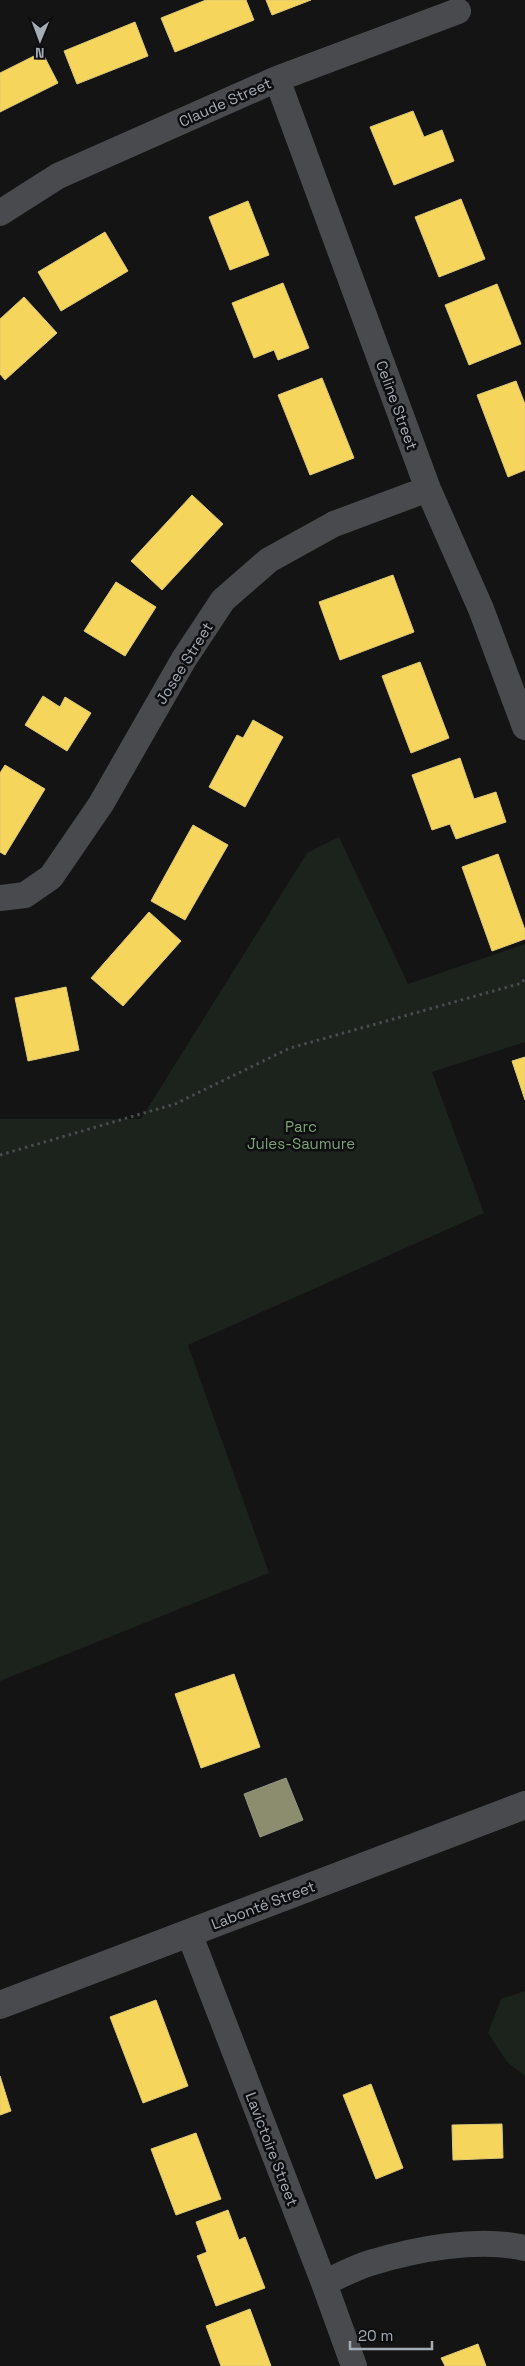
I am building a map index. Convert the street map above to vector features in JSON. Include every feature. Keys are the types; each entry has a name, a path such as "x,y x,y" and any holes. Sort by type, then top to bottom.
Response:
{"street":[{"name":"Claude Street","path":"0,213 58,176 277,79 458,11"},
{"name":"Celine Street","path":"277,79 428,489 481,609 525,727"},
{"name":"Josee Street","path":"0,898 25,895 51,877 100,804 184,659 223,600 269,560 334,524 428,489"},
{"name":"Labonté Street","path":"0,2005 525,1805"},
{"name":"Lavictoire Street","path":"189,1934 324,2283 354,2366"},
{"path":"324,2283 368,2263 440,2247 506,2244 525,2248"}],"path":[{"path":"0,1155 175,1104 290,1048 522,983 525,978"}],"green space":[{"name":"Parc Jules-Saumure","path":"339,837 408,984 525,944 525,1042 432,1072 484,1213 188,1345 269,1573 0,1681 0,1119 141,1119 307,853"},
{"path":"525,1991 525,2076 507,2062 488,2033 501,1999"}],"building: Homes":[{"path":"206,0 246,0 254,20 175,52 161,18"},
{"path":"266,0 311,0 272,15"},
{"path":"135,22 148,56 77,84 64,51"},
{"path":"42,52 58,83 0,112 0,73"},
{"path":"413,111 424,137 442,130 454,161 394,185 370,127"},
{"path":"461,199 485,259 439,277 415,217"},
{"path":"248,201 269,255 230,270 209,217"},
{"path":"105,232 128,271 61,311 38,272"},
{"path":"283,283 309,348 278,360 274,350 254,358 232,303"},
{"path":"497,284 521,344 469,365 445,305"},
{"path":"24,297 57,333 5,380 0,374 0,319"},
{"path":"322,378 354,458 310,475 278,395"},
{"path":"516,381 525,404 525,470 508,477 477,395"},
{"path":"192,495 223,524 162,590 131,561"},
{"path":"393,575 414,632 340,660 319,602"},
{"path":"116,582 156,607 125,656 84,631"},
{"path":"420,662 449,738 411,753 382,676"},
{"path":"43,696 60,707 65,697 91,713 67,751 25,725"},
{"path":"253,720 283,737 245,807 209,787 237,735 243,738"},
{"path":"460,758 474,799 496,792 506,822 456,839 450,824 432,830 412,775"},
{"path":"5,765 45,789 5,855 0,852 0,773"},
{"path":"193,825 228,845 185,920 151,901"},
{"path":"498,854 525,930 525,939 492,951 462,867"},
{"path":"149,912 181,941 123,1006 91,978"},
{"path":"66,987 79,1050 28,1061 15,998"},
{"path":"525,1057 525,1100 512,1061"},
{"path":"234,1674 260,1747 201,1768 175,1694"},
{"path":"156,2000 188,2086 143,2103 110,2017"},
{"path":"0,2076 11,2111 0,2115"},
{"path":"371,2084 403,2168 376,2179 343,2095"},
{"path":"502,2124 503,2158 453,2160 452,2125"},
{"path":"196,2133 221,2199 176,2215 151,2149"},
{"path":"228,2210 239,2240 245,2237 265,2288 216,2306 197,2256 207,2252 196,2222"},
{"path":"250,2309 271,2366 221,2366 206,2326"},
{"path":"478,2344 486,2366 445,2366 441,2358"}],"building: Industry":[{"path":"286,1778 303,1820 260,1837 244,1794"}]}
